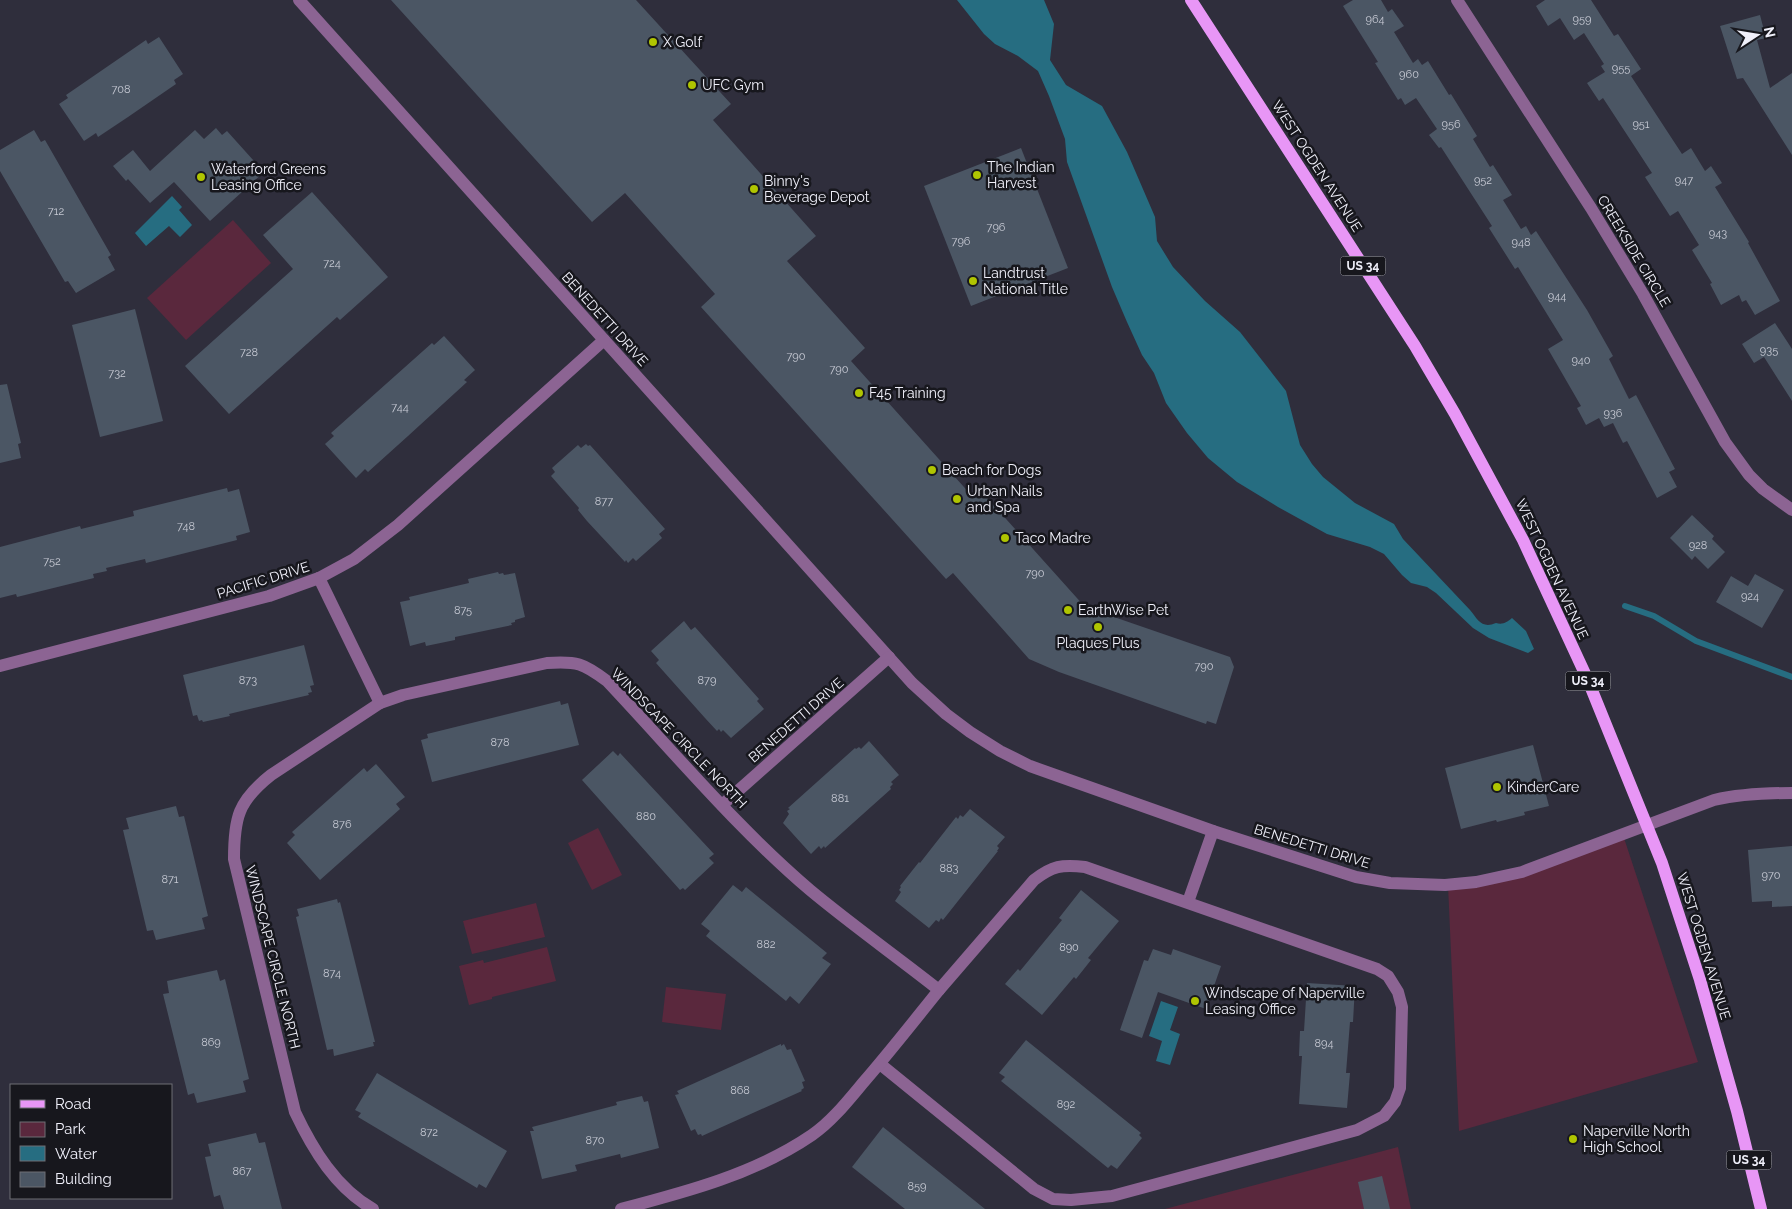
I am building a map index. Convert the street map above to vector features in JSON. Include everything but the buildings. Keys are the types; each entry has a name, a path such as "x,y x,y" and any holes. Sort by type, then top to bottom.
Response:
{"main road":[{"name":"WEST OGDEN AVENUE","path":"1191,0 1415,346 1478,456 1523,540 1587,678 1662,863 1700,980 1737,1111 1761,1209"}],"street":[{"name":"BENEDETTI DRIVE","path":"299,0 912,683 946,714 1000,751 1030,766 1213,832 1356,877 1390,883 1436,885 1476,882 1522,872 1714,800 1759,793 1792,794"},
{"name":"CREEKSIDE CIRCLE","path":"1457,0 1592,208 1643,294 1725,442 1754,480 1792,510"},
{"name":"PACIFIC DRIVE","path":"0,666 269,596 319,578 354,558 398,525 604,340"},
{"path":"319,578 380,703"},
{"name":"BENEDETTI DRIVE","path":"722,805 889,657"},
{"name":"WINDSCAPE CIRCLE NORTH","path":"373,1209 348,1191 330,1171 309,1142 295,1112 238,880 234,859 234,837 238,816 246,799 256,787 271,775 380,703 403,695 547,663 578,663 591,669 607,681 722,805 810,890 939,990"},
{"path":"1188,902 1213,832"},
{"path":"621,1209 741,1172 778,1155 812,1135 834,1116 880,1064 939,990 1034,880 1056,866 1085,867 1377,969 1388,976 1398,992 1402,1007 1400,1088 1395,1102 1384,1116 1357,1130 1112,1196 1071,1200 1053,1199 1034,1189 880,1064"}],"green space":[{"path":"233,220 271,263 186,340 147,298"},
{"path":"598,828 622,875 592,890 568,843"},
{"path":"1623,835 1698,1062 1459,1131 1448,885 1487,879"},
{"path":"536,903 545,937 472,954 463,921"},
{"path":"547,947 556,981 492,997 492,999 469,1005 459,966 483,960 484,963"},
{"path":"666,987 726,994 721,1030 662,1022"},
{"path":"1398,1147 1411,1209 1165,1209"}],"water":[{"path":"957,0 1044,0 1054,24 1050,60 1066,85 1102,106 1127,152 1155,217 1157,241 1173,267 1205,301 1240,332 1286,391 1300,445 1312,464 1323,477 1355,503 1394,524 1403,539 1481,622 1491,625 1507,622 1512,618 1526,631 1534,649 1528,653 1489,638 1473,628 1436,593 1427,587 1411,583 1384,554 1370,547 1327,534 1237,482 1208,458 1187,433 1166,403 1154,373 1142,355 1127,322 1112,287 1067,162 1065,139 1038,71 1018,56 995,44 984,34"},
{"path":"172,196 182,207 179,210 192,225 180,237 169,226 146,246 135,233"},
{"path":"1161,1001 1178,1007 1170,1030 1180,1034 1170,1065 1156,1061 1162,1041 1149,1036"}],"waterway":[{"path":"1625,606 1654,616 1696,641 1792,677"}],"place":[{"name":"X Golf","path":"653,42"},
{"name":"UFC Gym","path":"692,85"},
{"name":"The Indian Harvest","path":"977,175"},
{"name":"Waterford Greens Leasing Office","path":"201,177"},
{"name":"Binny's Beverage Depot","path":"754,189"},
{"name":"Landtrust National Title","path":"973,281"},
{"name":"F45 Training","path":"859,393"},
{"name":"Beach for Dogs","path":"932,470"},
{"name":"Urban Nails and Spa","path":"957,499"},
{"name":"Taco Madre","path":"1005,538"},
{"name":"EarthWise Pet","path":"1068,610"},
{"name":"Plaques Plus","path":"1098,627"},
{"name":"KinderCare","path":"1497,787"},
{"name":"Windscape of Naperville Leasing Office","path":"1195,1001"},
{"name":"Naperville North High School","path":"1573,1139"}]}
